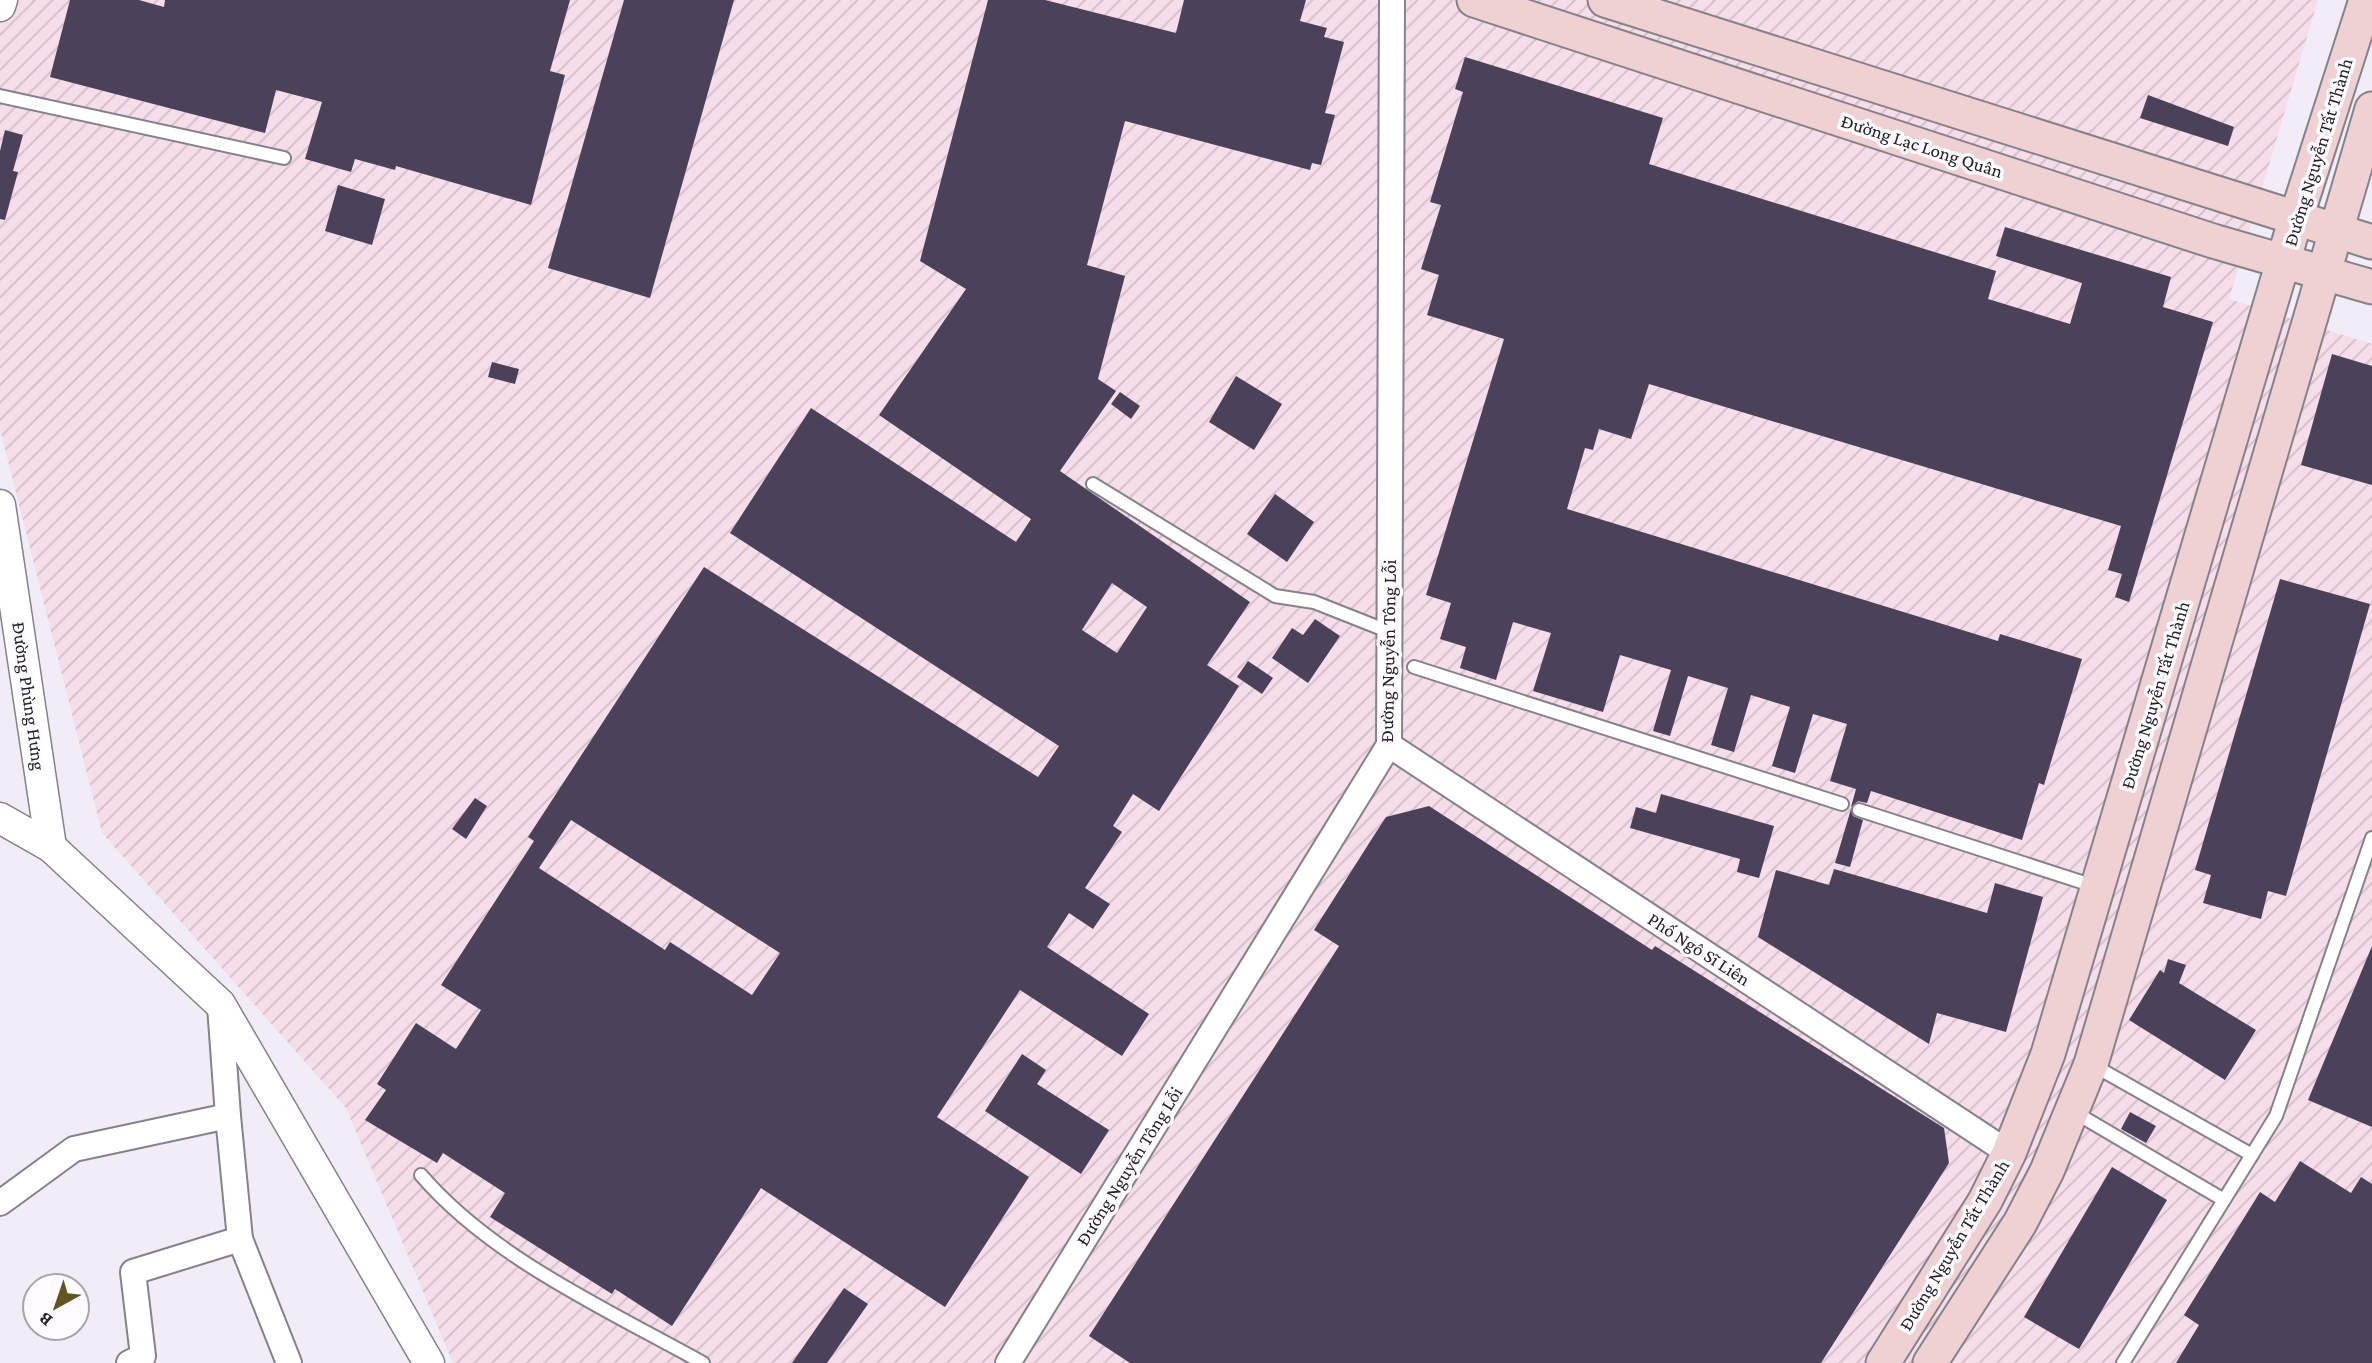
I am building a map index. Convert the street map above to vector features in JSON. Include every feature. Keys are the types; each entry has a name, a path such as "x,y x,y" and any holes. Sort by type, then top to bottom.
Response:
{"main road":[{"name":"Đường Lạc Long Quân","path":"1474,0 2200,237 2372,287"},
{"path":"1605,0 2372,242"},
{"name":"Đường Nguyễn Tất Thành","path":"1883,1363 1985,1200 2009,1153 2048,1054 2296,218 2366,0"},
{"name":"Đường Nguyễn Tất Thành","path":"1930,1363 2020,1223 2047,1171 2091,1064 2372,108"},
{"path":"2009,1153 2047,1171"}],"street":[{"path":"0,6 2,0"},
{"name":"Đường Nguyễn Tông Lỗi","path":"1008,1363 1389,745 1392,0"},
{"name":"Đường Phùng Hưng","path":"0,505 51,847"},
{"name":"Phố Ngô Sĩ Liên","path":"1389,745 2009,1153"},
{"path":"2,822 51,847 220,1004 429,1363"},
{"path":"220,1004 240,1239 289,1363"},
{"path":"0,1203 74,1149 228,1116"},
{"path":"130,1363 143,1356 134,1272 240,1239"}],"lane":[{"path":"0,96 284,158"},
{"path":"1093,484 1275,596 1314,602 1390,632"},
{"path":"1415,667 1842,804"},
{"path":"1859,810 2098,887"},
{"path":"2123,1363 2276,1115 2372,838"},
{"path":"2091,1064 2252,1155"},
{"path":"2073,1111 2224,1200"},
{"path":"421,1175 444,1202 509,1250 703,1363"}],"shaded area":[{"path":"0,0 2318,0 2229,299 2372,344 2372,1363 453,1363 346,1108 102,833 0,429"}],"building":[{"path":"70,0 139,0 164,7 165,0 570,0 550,71 565,75 531,205 396,166 395,170 355,159 351,172 305,159 322,102 276,90 265,133 50,77"},
{"path":"624,0 734,0 650,298 548,268"},
{"path":"988,0 1045,0 1176,33 1184,0 1306,0 1300,21 1327,28 1324,37 1344,42 1325,113 1335,115 1321,165 1312,163 1310,170 1125,121 1087,265 1125,276 1098,379 1116,391 1060,471 1250,602 1207,665 1239,686 1159,811 1133,794 1113,826 1122,832 1085,888 1110,904 1093,929 1069,913 1047,947 1149,1014 1122,1056 1020,990 937,1117 1029,1177 945,1307 761,1188 672,1326 615,1289 612,1294 490,1217 505,1193 443,1153 437,1163 365,1120 386,1090 377,1084 416,1023 456,1049 481,1010 441,985 534,841 528,837 704,567 1038,777 1059,746 730,533 811,408 1016,542 1031,519 879,415 966,289 920,261","holes":["1112,583 1147,607 1117,653 1082,630","571,820 780,953 752,995 670,942 665,950 539,868"]},
{"path":"1465,57 1663,118 1649,164 1996,271 1988,299 2070,324 2082,283 1996,256 2005,227 2171,277 2163,307 2213,322 2129,602 2115,597 2122,574 2108,570 2121,526 1649,384 1631,439 1599,429 1593,450 1585,448 1567,509 1998,641 2000,634 2082,659 2044,785 2039,783 2022,840 1871,791 1867,803 1858,801 1851,807 1856,789 1830,781 1847,724 1813,714 1795,773 1772,766 1790,707 1751,695 1734,752 1711,745 1728,688 1688,676 1670,736 1653,731 1671,670 1620,655 1603,712 1533,691 1551,633 1513,622 1496,680 1460,668 1466,647 1440,639 1451,603 1426,595 1504,339 1427,315 1439,275 1421,269 1441,205 1430,202 1463,92 1455,89"},
{"path":"2148,95 2234,127 2228,146 2140,118"},
{"path":"5,130 23,135 13,171 18,172 5,220 0,219 0,151"},
{"path":"338,185 385,199 372,245 325,231"},
{"path":"2332,354 2372,366 2372,485 2301,465"},
{"path":"492,362 519,369 515,384 488,377"},
{"path":"1236,376 1282,404 1254,450 1209,422"},
{"path":"1120,392 1140,406 1131,419 1111,404"},
{"path":"1275,494 1314,522 1287,562 1247,534"},
{"path":"2280,579 2370,604 2286,896 2268,891 2261,919 2203,903 2211,875 2195,870"},
{"path":"1315,619 1340,636 1308,683 1272,658 1292,628 1303,635"},
{"path":"1248,661 1273,678 1262,694 1237,677"},
{"path":"1661,794 1774,826 1759,878 1737,872 1740,859 1630,828 1636,807 1656,813"},
{"path":"475,798 487,806 466,839 452,829"},
{"path":"1429,806 1652,950 1655,946 1944,1128 1949,1163 1821,1363 1130,1363 1089,1336 1339,946 1314,930 1373,837 1386,817"},
{"path":"1851,809 1853,816 1863,820 1850,867 1835,863"},
{"path":"1834,869 1987,913 1995,883 2043,897 2006,1032 1937,1013 1929,1044 1758,937 1776,870 1829,885"},
{"path":"2372,946 2372,1127 2308,1100"},
{"path":"2168,959 2186,965 2179,983 2256,1030 2225,1080 2129,1020 2160,970 2164,973"},
{"path":"1022,1054 1046,1070 1037,1084 1109,1130 1081,1174 985,1111"},
{"path":"2130,1112 2156,1126 2146,1143 2121,1129"},
{"path":"2300,1161 2351,1193 2361,1177 2372,1184 2372,1363 2176,1363 2199,1325 2184,1315 2260,1192 2275,1202"},
{"path":"2112,1167 2167,1200 2079,1349 2024,1317"},
{"path":"844,1288 868,1304 827,1363 792,1363"}]}
